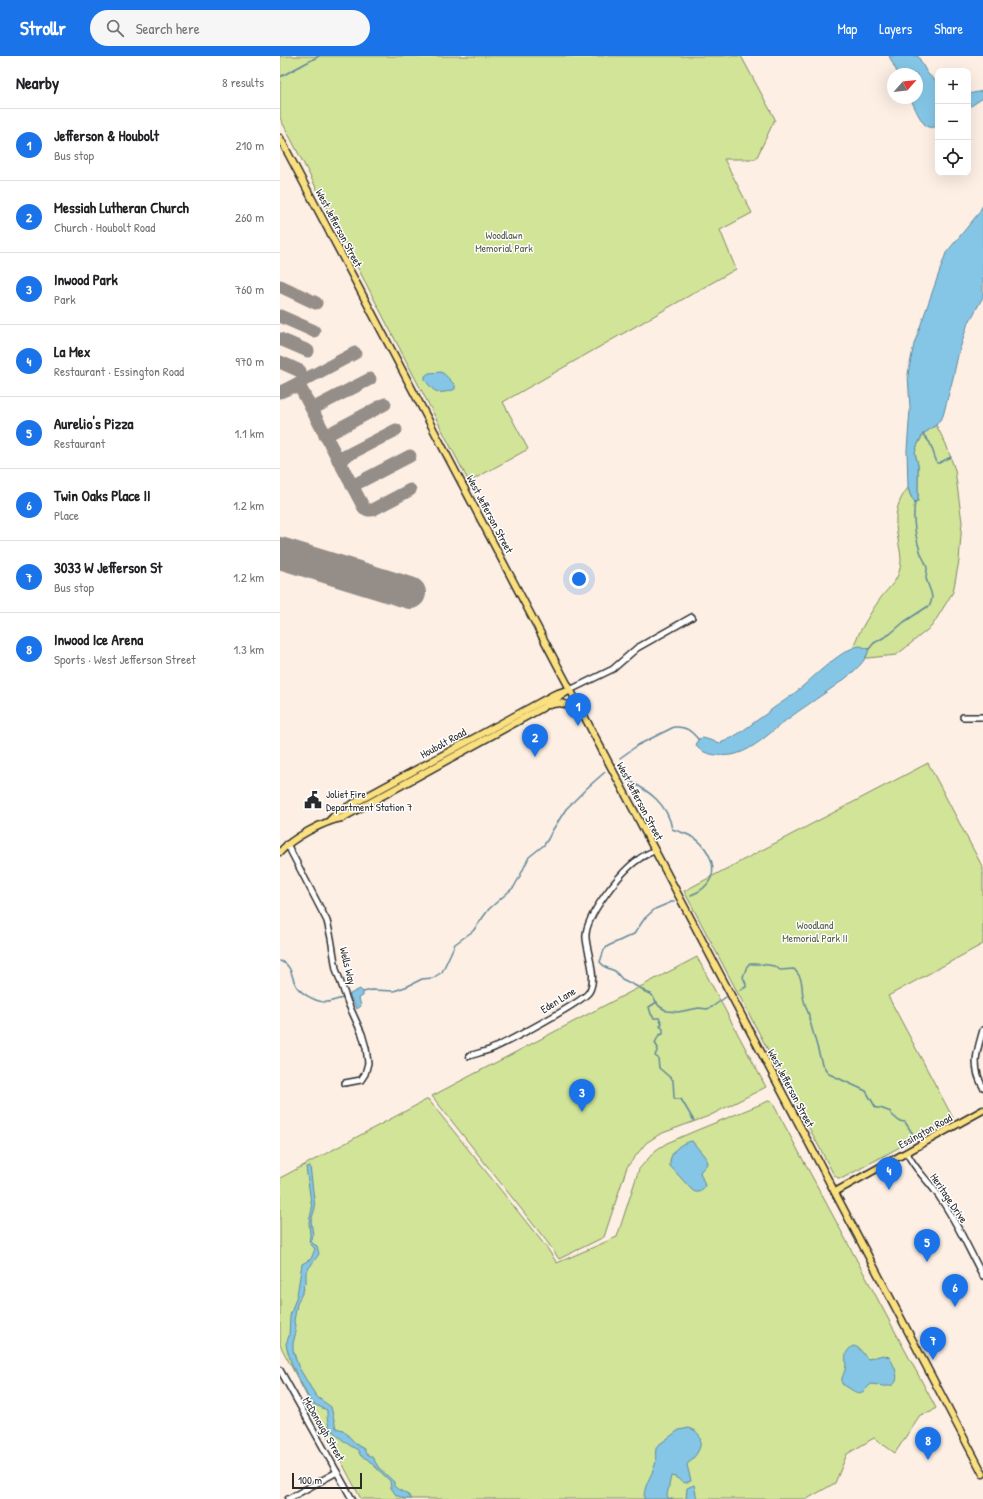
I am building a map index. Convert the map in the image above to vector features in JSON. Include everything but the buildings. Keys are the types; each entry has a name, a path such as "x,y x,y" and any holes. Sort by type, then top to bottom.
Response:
{"main road":[{"name":"West Jefferson Street","path":"280,138 983,1474"},
{"name":"Houbolt Road","path":"330,820 342,818 542,708 570,690"},
{"name":"Houbolt Road","path":"280,852 287,844 330,820 338,812 358,800 555,694 570,690"},
{"path":"542,708 559,702 565,703 585,718"},
{"name":"Houbolt Road","path":"280,845 287,844"},
{"name":"Essington Road","path":"835,1192 983,1110"}],"street":[{"name":"Houbolt Road","path":"570,690 612,669 637,648 692,617"},
{"path":"963,717 983,717"},
{"name":"Wells Way","path":"287,844 327,921 336,969 348,1003 362,1034 366,1048 368,1063 366,1074 361,1080 345,1083"},
{"name":"Eden Lane","path":"469,1056 489,1050 540,1024 583,998 589,991 593,973 585,936 589,921 598,904 626,870 638,859 655,850"},
{"path":"983,1030 975,1064 977,1074 983,1087"},
{"name":"Heritage Drive","path":"907,1153 910,1160 949,1211 983,1276"},
{"name":"McDonough Street","path":"280,1370 352,1499"},
{"path":"288,1499 337,1472"}],"green space":[{"name":"Woodlawn Memorial Park","path":"280,56 741,56 775,119 756,159 724,159 752,213 720,230 736,269 503,402 528,449 469,482 280,118"},
{"path":"936,425 946,444 955,470 962,522 959,561 953,592 932,626 904,649 896,655 866,658 868,652 854,647 855,643 873,609 898,576 901,560 896,525 898,506 908,488 911,497 918,501 918,465 915,453 916,448 923,434"},
{"name":"Woodland Memorial Park II","path":"928,763 983,868 983,944 888,996 953,1118 843,1178 838,1178 834,1175 684,891"},
{"path":"697,957 766,1087 709,1116 660,1134 646,1143 627,1167 604,1237 559,1259 432,1096"},
{"path":"428,1099 547,1248 557,1263 617,1237 639,1169 656,1150 667,1143 771,1100 936,1408 931,1412 920,1415 895,1453 874,1438 847,1454 835,1483 807,1499 361,1499 280,1345 280,1178"}],"water":[{"path":"889,56 918,56 927,73 935,80 935,127 928,127 925,125 913,104 923,104 923,68 895,68"},
{"path":"983,91 983,98 971,106 971,93"},
{"path":"983,205 983,297 967,326 958,355 943,416 936,425 923,434 917,446 915,453 918,465 918,501 915,502 911,497 908,488 907,450 910,409 908,374 914,344 946,253 978,214"},
{"path":"441,372 455,385 455,389 451,391 438,392 435,391 425,380 425,376 429,373"},
{"path":"860,646 869,649 863,662 856,669 846,678 785,721 762,740 743,752 736,754 714,755 704,752 696,746 698,739 703,738 720,743 738,734 791,696 824,667 843,653"},
{"path":"360,989 363,992 363,996 359,998 361,1006 357,1009 350,997 350,994"},
{"path":"692,1141 706,1158 707,1164 700,1172 705,1186 700,1192 695,1192 691,1189 670,1166 671,1157 676,1149 687,1142"},
{"path":"310,1166 315,1208 311,1221 313,1235 311,1240 312,1243 317,1246 319,1254 306,1272 306,1282 303,1285 304,1289 297,1304 294,1321 296,1332 293,1350 298,1366 317,1397 331,1407 336,1428 343,1430 357,1445 364,1449 366,1454 372,1457 379,1468 394,1482 394,1486 412,1499 405,1499 396,1495 391,1488 390,1481 367,1459 361,1456 357,1449 346,1443 331,1429 328,1422 327,1410 311,1403 292,1365 287,1349 286,1344 289,1336 290,1316 297,1295 302,1264 311,1259 315,1249 309,1242 309,1222 312,1209 306,1167"},
{"path":"853,1346 860,1349 868,1359 883,1355 889,1357 895,1369 897,1378 896,1382 893,1385 886,1386 871,1384 867,1389 860,1393 857,1393 842,1384 846,1366 846,1354"},
{"path":"689,1428 694,1430 700,1436 699,1449 687,1465 691,1481 685,1483 671,1476 667,1495 668,1498 673,1499 644,1499 646,1485 655,1465 657,1446 679,1430"},
{"path":"694,1485 697,1499 686,1499 687,1488"}],"waterway":[{"path":"280,77 319,56"},
{"path":"923,434 930,443 937,463 951,457"},
{"path":"869,649 874,643 890,634 904,622 930,605 932,598 926,578 927,567 919,548 915,529 915,502"},
{"path":"620,758 638,745 674,727 682,727 698,739"},
{"path":"363,992 372,990 394,991 422,979 433,978 442,972 455,944 473,931 489,909 514,887 529,857 544,845 566,809 605,772"},
{"path":"628,780 650,794 662,805 670,820 672,829 696,839 708,853 713,867 711,878 708,884 698,892 691,895"},
{"path":"674,901 655,909 645,918 634,934 608,946 604,950 600,962 605,967 615,971 622,979 651,994 659,1006 667,1011 678,1012 699,1008 707,1009 726,997"},
{"path":"280,961 288,966 297,987 307,996 324,1002 343,998"},
{"path":"740,990 746,987 743,977 747,966 750,964 760,964"},
{"path":"762,964 774,966 780,970 794,969 799,976 802,982 804,1001 822,1064 829,1074 866,1091 876,1108 891,1112 891,1114 899,1121 905,1122 918,1142"},
{"path":"657,1002 649,1007 654,1018 659,1018 662,1023 660,1026 663,1029 663,1034 659,1035 655,1043 658,1048 655,1056 658,1058 659,1068 673,1080 675,1099 681,1099 694,1121"}],"taxiway":[{"path":"280,286 316,303"},
{"path":"280,316 314,331"},
{"path":"280,339 308,351"},
{"path":"291,387 355,353"},
{"path":"280,362 300,371"},
{"path":"312,409 370,379"},
{"path":"280,392 293,387 301,389 364,508 372,510 410,490"},
{"path":"325,436 385,404"},
{"path":"338,460 396,430"},
{"path":"352,486 410,456"}],"runway":[{"path":"280,553 410,593"}],"place":[{"name":"Jefferson & Houbolt","path":"578,726"},
{"name":"Messiah Lutheran Church","path":"535,757"},
{"name":"Joliet Fire Department Station 7","path":"313,800"},
{"name":"Inwood Park","path":"582,1112"},
{"name":"La Mex","path":"889,1190"},
{"name":"Aurelio's Pizza","path":"927,1262"},
{"name":"Twin Oaks Place II","path":"955,1307"},
{"name":"3033 W Jefferson St","path":"933,1360"},
{"name":"Inwood Ice Arena","path":"928,1460"}]}
